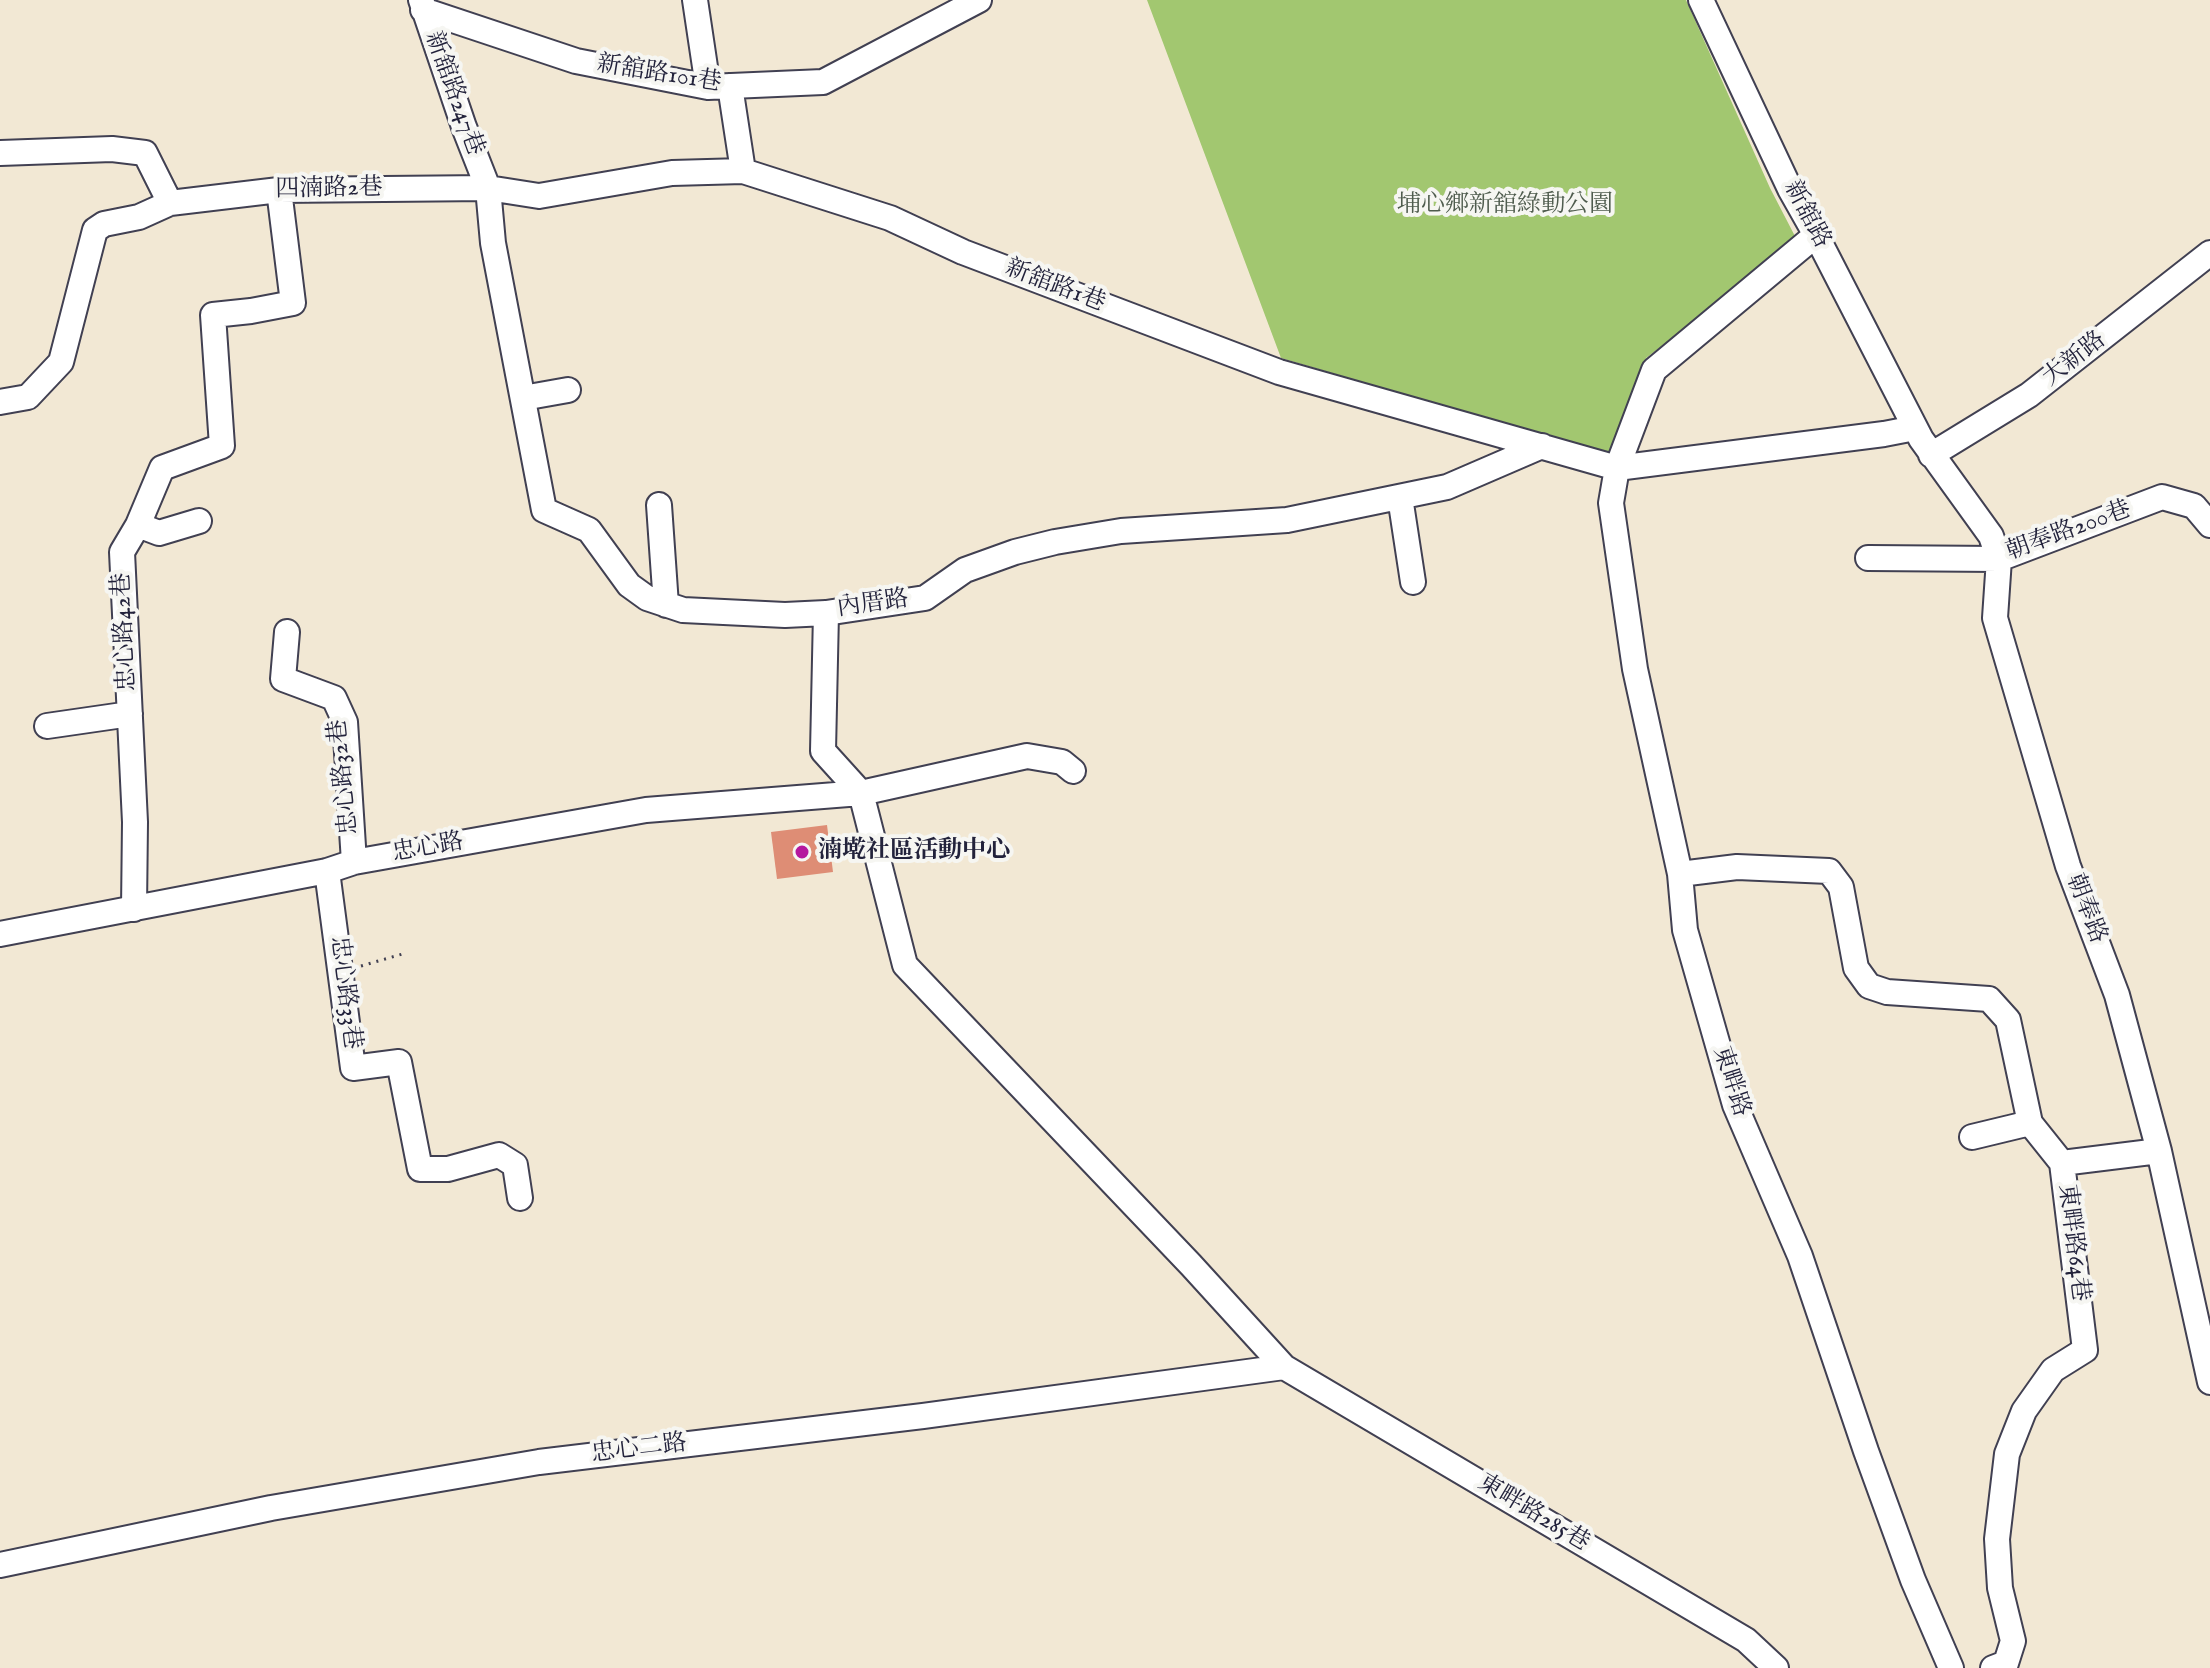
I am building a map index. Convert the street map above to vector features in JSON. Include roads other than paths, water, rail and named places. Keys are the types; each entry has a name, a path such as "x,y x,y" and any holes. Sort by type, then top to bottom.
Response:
{"street":[{"path":"695,0 743,171"},
{"name":"新舘路101巷","path":"422,5 576,61 719,86 823,82 979,0"},
{"name":"新舘路","path":"1701,0 1790,189 1931,455"},
{"name":"新舘路247巷","path":"422,5 488,188"},
{"path":"0,153 112,149 145,153 170,203"},
{"name":"新舘路1巷","path":"488,188 539,196 672,173 743,171 890,218 963,252 1279,372 1617,468"},
{"name":"四湳路2巷","path":"0,402 28,397 61,362 95,230 104,224 139,217 170,203 279,190 488,188"},
{"name":"內厝路","path":"488,188 493,243 544,510 589,530 629,585 647,598 683,610 785,615 826,613 925,598 965,570 1055,542 1121,531 1287,520 1447,487 1542,446"},
{"name":"忠心路42巷","path":"134,909 135,822 122,552 138,525 162,468 222,446 213,315 293,303 279,190"},
{"name":"東畔路","path":"1816,235 1654,370 1617,468 1611,503 1641,704 1680,874 1685,930 1735,1105 1800,1256 1913,1580 1951,1668"},
{"name":"大新路","path":"1931,455 2029,395 2210,253"},
{"path":"523,398 568,390"},
{"path":"1617,468 1915,428"},
{"name":"朝奉路","path":"1931,455 1991,536 1999,559 1995,618 2068,866 2117,995 2159,1151 2210,1382"},
{"path":"1400,497 1413,582"},
{"name":"朝奉路200巷","path":"1868,558 1999,559 2162,497 2194,506 2210,525"},
{"path":"659,505 666,605"},
{"path":"138,525 159,533 199,521"},
{"path":"826,613 823,751 861,793"},
{"name":"忠心路32巷","path":"287,632 283,679 334,698 345,722 354,862"},
{"path":"47,726 130,714"},
{"name":"忠心路","path":"0,934 327,871 354,862 646,810 861,793 1027,756 1062,762 1073,771"},
{"name":"東畔路285巷","path":"861,793 905,965 1284,1367 1746,1640 1776,1668"},
{"name":"東畔路64巷","path":"1680,874 1737,867 1829,871 1841,887 1856,968 1869,986 1887,992 1989,999 2008,1020 2030,1123 2062,1163 2085,1350 2053,1370 2024,1411 2007,1454 1997,1539 2000,1588 2013,1641 2006,1663 1993,1668"},
{"name":"忠心路33巷","path":"327,871 353,1068 399,1062 420,1169 448,1169 499,1155 515,1165 520,1198"},
{"path":"1972,1137 2030,1123"},
{"path":"2062,1163 2159,1151"},
{"name":"忠心二路","path":"0,1565 271,1508 539,1462 923,1416 1284,1367"}],"place":[{"name":"湳墘社區活動中心","path":"802,852"}],"park label":[{"name":"埔心鄉新舘綠動公園","path":"1505,206"}]}
